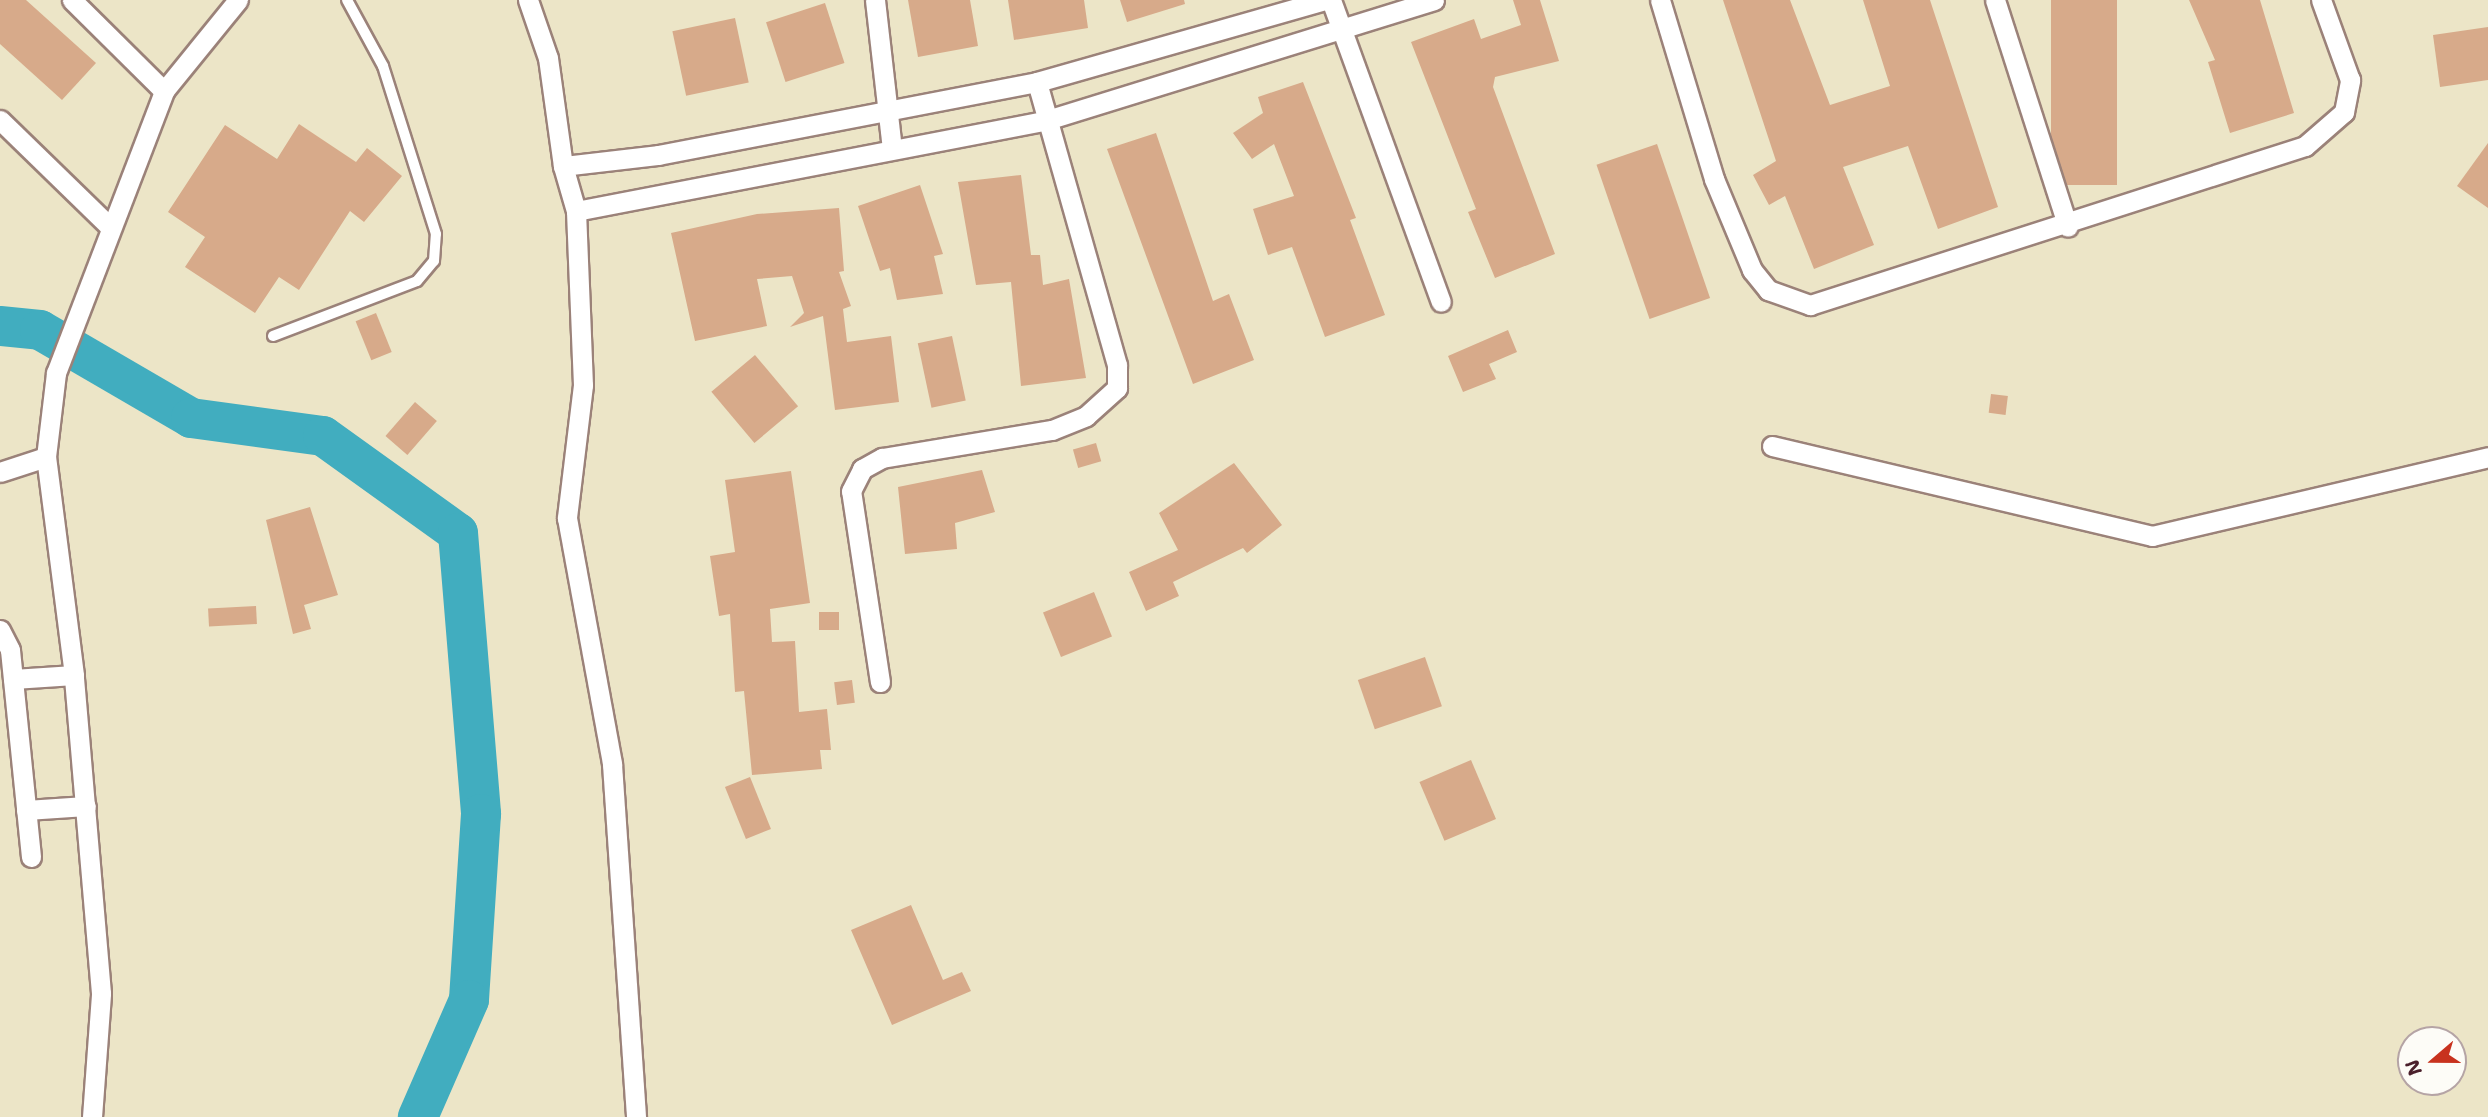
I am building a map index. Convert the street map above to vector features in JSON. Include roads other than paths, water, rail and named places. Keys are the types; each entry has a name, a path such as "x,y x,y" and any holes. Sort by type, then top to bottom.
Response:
{"street":[{"path":"72,0 164,91"},
{"path":"92,1117 101,993 74,675 46,457 56,373 76,309 108,225 164,91 238,0"},
{"path":"528,0 548,58 563,166 576,211 583,385 567,518 612,764 636,1117"},
{"path":"875,0 892,149"},
{"path":"563,166 889,112 1037,82 1325,0"},
{"path":"1331,0 1441,302"},
{"path":"576,211 1047,120 1343,32 1434,0"},
{"path":"1660,0 1736,236 1752,270 1786,301 1810,306 2068,227 2305,146 2344,112 2350,80 2321,0"},
{"path":"1995,0 2068,227"},
{"path":"880,682 851,491 862,469 882,458 1052,430 1086,416 1117,388 1117,365 1037,82"},
{"path":"0,120 108,225"},
{"path":"1772,446 2152,536 2488,457"},
{"path":"0,472 46,457"},
{"path":"0,630 13,679 31,857"},
{"path":"13,679 74,675"},
{"path":"26,810 86,806"}],"lane":[{"path":"273,336 417,281 434,261 436,234 383,66 347,0"}],"waterway":[{"path":"0,326 40,330 191,418 323,436 458,533 481,814 469,1000 418,1117"}]}
